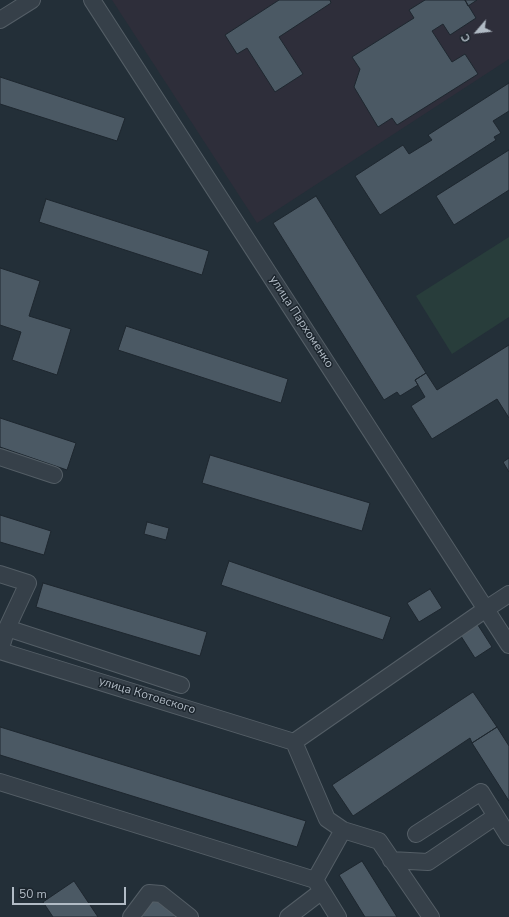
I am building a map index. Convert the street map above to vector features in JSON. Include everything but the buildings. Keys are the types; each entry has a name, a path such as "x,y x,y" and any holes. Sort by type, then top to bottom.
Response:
{"street":[{"path":"0,20 32,0"},
{"name":"улица Пархоменко","path":"92,0 509,645"},
{"path":"0,457 54,475"},
{"path":"0,574 28,583 7,628 0,651"},
{"path":"431,917 378,841 344,830 327,819 294,742 509,594"},
{"path":"7,628 181,684"},
{"name":"улица Котовского","path":"0,651 294,742"},
{"path":"0,782 318,886 338,917"},
{"path":"416,834 481,792 509,837"},
{"path":"392,860 428,862 496,816"},
{"path":"288,917 318,886 344,830"},
{"path":"131,917 148,893 161,894 190,917"}],"shaded area":[{"path":"112,0 509,0 509,59 257,223"}],"green space":[{"path":"509,237 509,317 452,354 416,296"}]}
